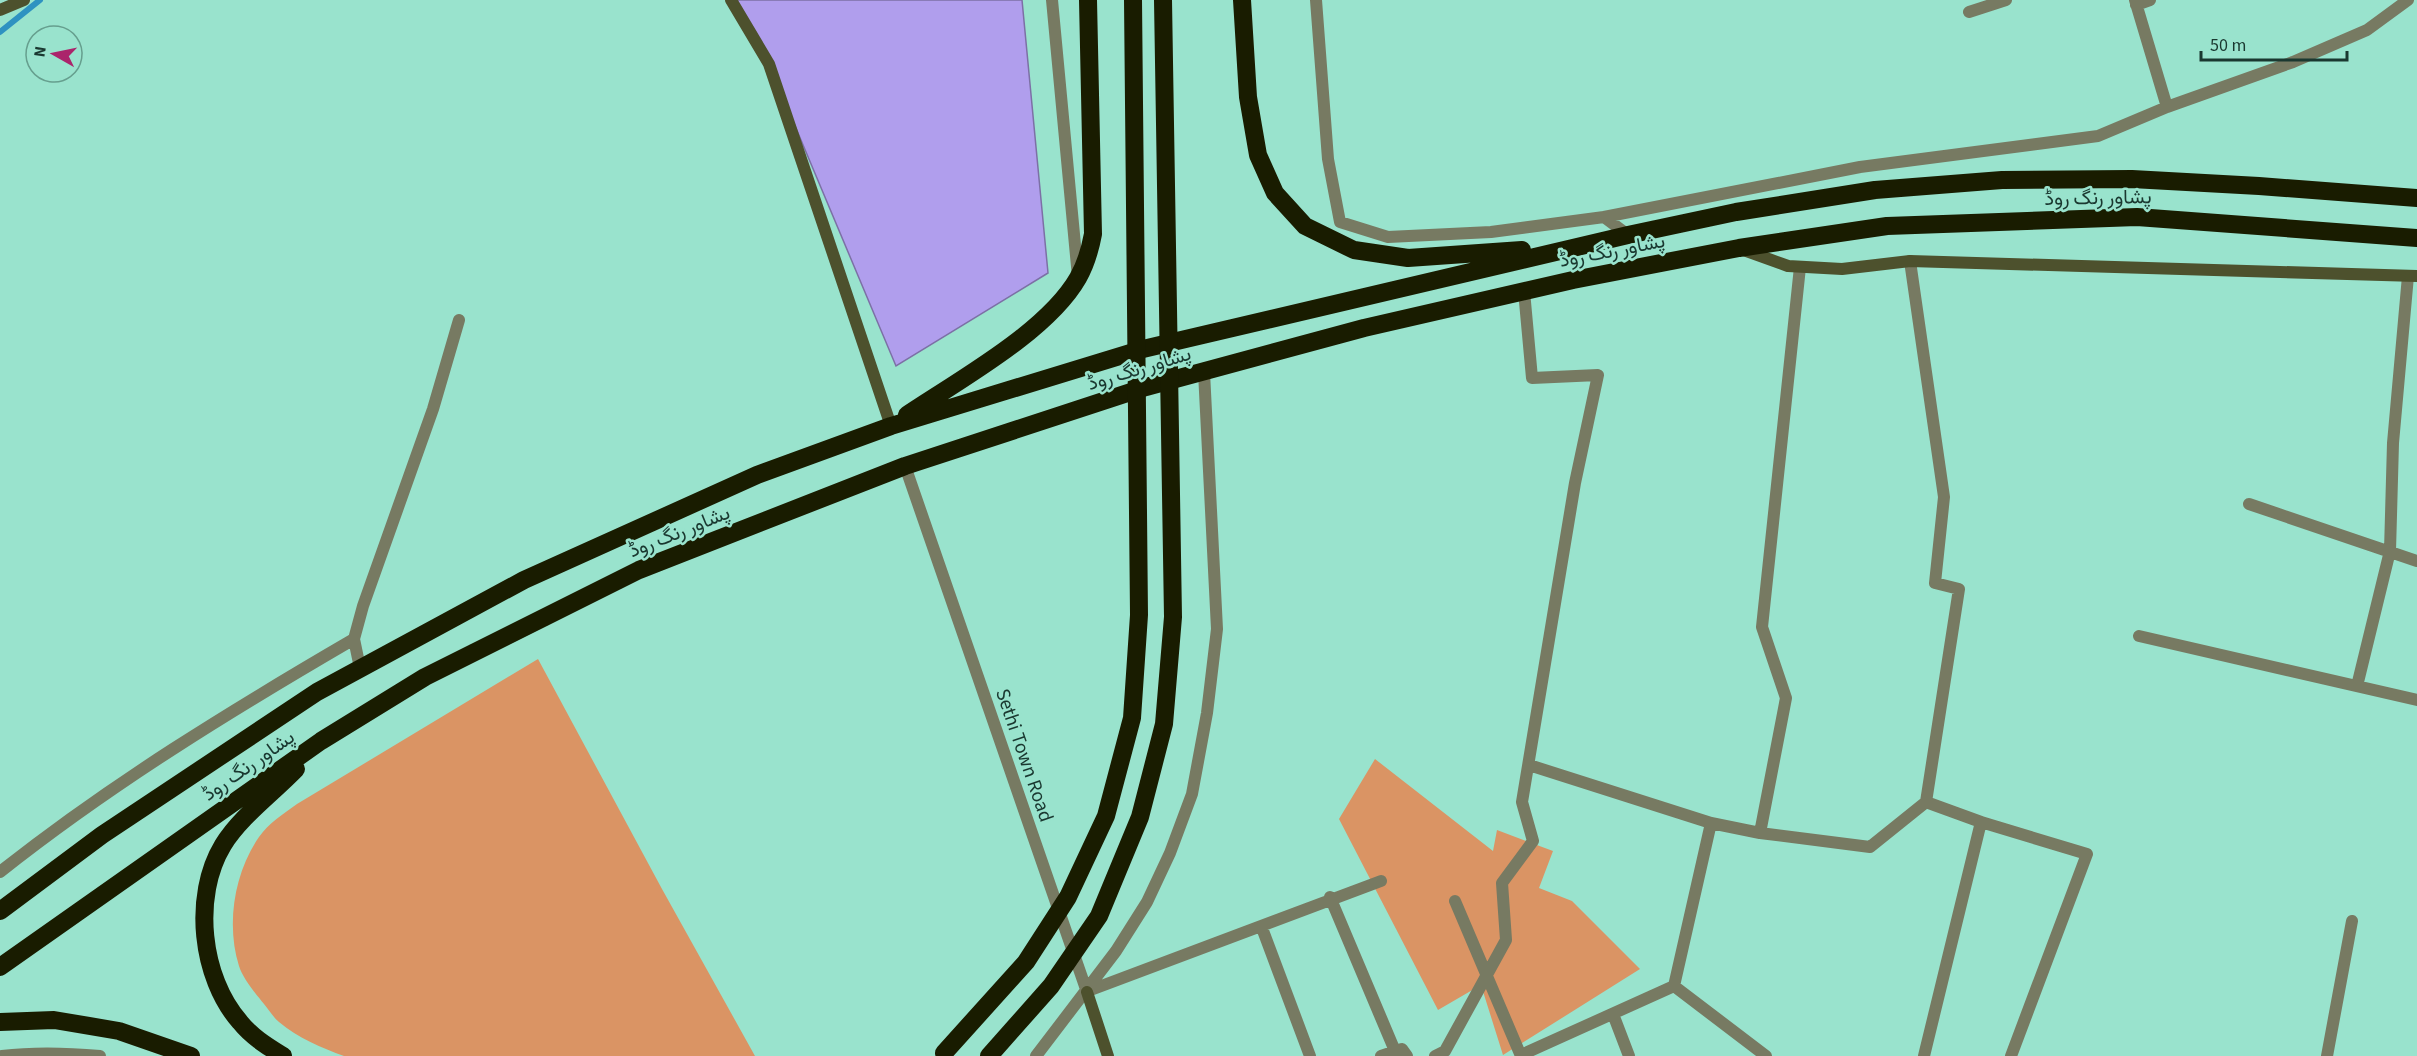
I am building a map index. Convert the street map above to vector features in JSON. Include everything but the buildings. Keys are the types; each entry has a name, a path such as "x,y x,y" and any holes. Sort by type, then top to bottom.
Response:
{"highway":[{"path":"891,426 1040,323 1078,279 1089,254 1093,234 1088,0"},
{"path":"942,1055 1026,962 1068,897 1106,816 1132,718 1139,615 1133,0"},
{"path":"989,1056 1051,986 1099,916 1140,817 1164,724 1173,617 1163,0"},
{"path":"1242,0 1248,97 1258,155 1275,193 1305,226 1354,250 1408,258 1485,251 1564,249"},
{"name":"پشاور رنگ روڈ","path":"0,910 102,835 317,692 524,580 757,475 891,426 1143,349 1628,235 1736,212 1875,190 2002,180 2132,179 2417,198"},
{"name":"پشاور رنگ روڈ","path":"0,967 321,741 425,677 639,570 905,466 1146,387 1364,328 1524,291 1739,248 1887,226 2137,217 2417,238"},
{"path":"283,1056 250,1033 239,1022 222,996 210,963 205,905 209,880 221,847 233,829 274,792 321,741"},
{"path":"0,1022 54,1020 119,1031 191,1056"}],"street":[{"path":"0,10 24,0"},
{"path":"731,0 769,64 891,426"},
{"path":"1052,0 1078,279"},
{"path":"1316,0 1328,159 1340,222 1388,237 1491,232 1605,217 1860,167 2098,136 2167,107 2293,62 2367,30 2408,0"},
{"path":"1969,12 2006,0"},
{"path":"2150,0 2135,2 2167,107"},
{"path":"1605,217 1628,235"},
{"path":"1739,248 1788,266 1800,267 1842,268 1910,261 2412,276 2393,442 2390,551 2357,686"},
{"path":"1529,765 1711,823 1760,834 1870,846 1926,802 1959,589 1935,583 1944,497 1910,261"},
{"path":"1760,834 1786,698 1762,627 1800,267"},
{"path":"1435,1056 1444,1051 1506,939 1502,883 1533,842 1522,802 1575,483 1599,375 1532,378 1524,291"},
{"path":"360,668 354,639 363,606 433,409 459,320"},
{"path":"1036,1056 1116,951 1147,902 1170,853 1192,794 1207,713 1217,629 1204,372"},
{"name":"Sethi Town Road","path":"905,466 1108,1056"},
{"path":"2249,504 2417,561"},
{"path":"2139,636 2417,700"},
{"path":"0,872 130,777 237,707 354,639"},
{"path":"1926,802 1981,822 2087,854 2011,1056"},
{"path":"1924,1056 1981,822"},
{"path":"1674,986 1711,823"},
{"path":"1086,992 1381,881"},
{"path":"1331,899 1395,1051"},
{"path":"1455,901 1521,1055 1674,986"},
{"path":"2327,1056 2352,921"},
{"path":"1262,927 1310,1056"},
{"path":"1674,986 1766,1056"},
{"path":"1612,1014 1629,1056"},
{"path":"1382,1056 1402,1048 1407,1056"},
{"path":"2,1056 22,1053 99,1056"}],"shaded area":[{"path":"538,659 755,1056 344,1056 302,1038 286,1028 273,1016 243,976 233,934 235,900 238,883 250,851 267,827 297,804"},
{"path":"1375,759 1493,851 1497,830 1553,851 1539,888 1572,901 1640,969 1503,1055 1481,985 1438,1010 1339,819"}],"waterway":[{"path":"0,32 40,0"}]}
